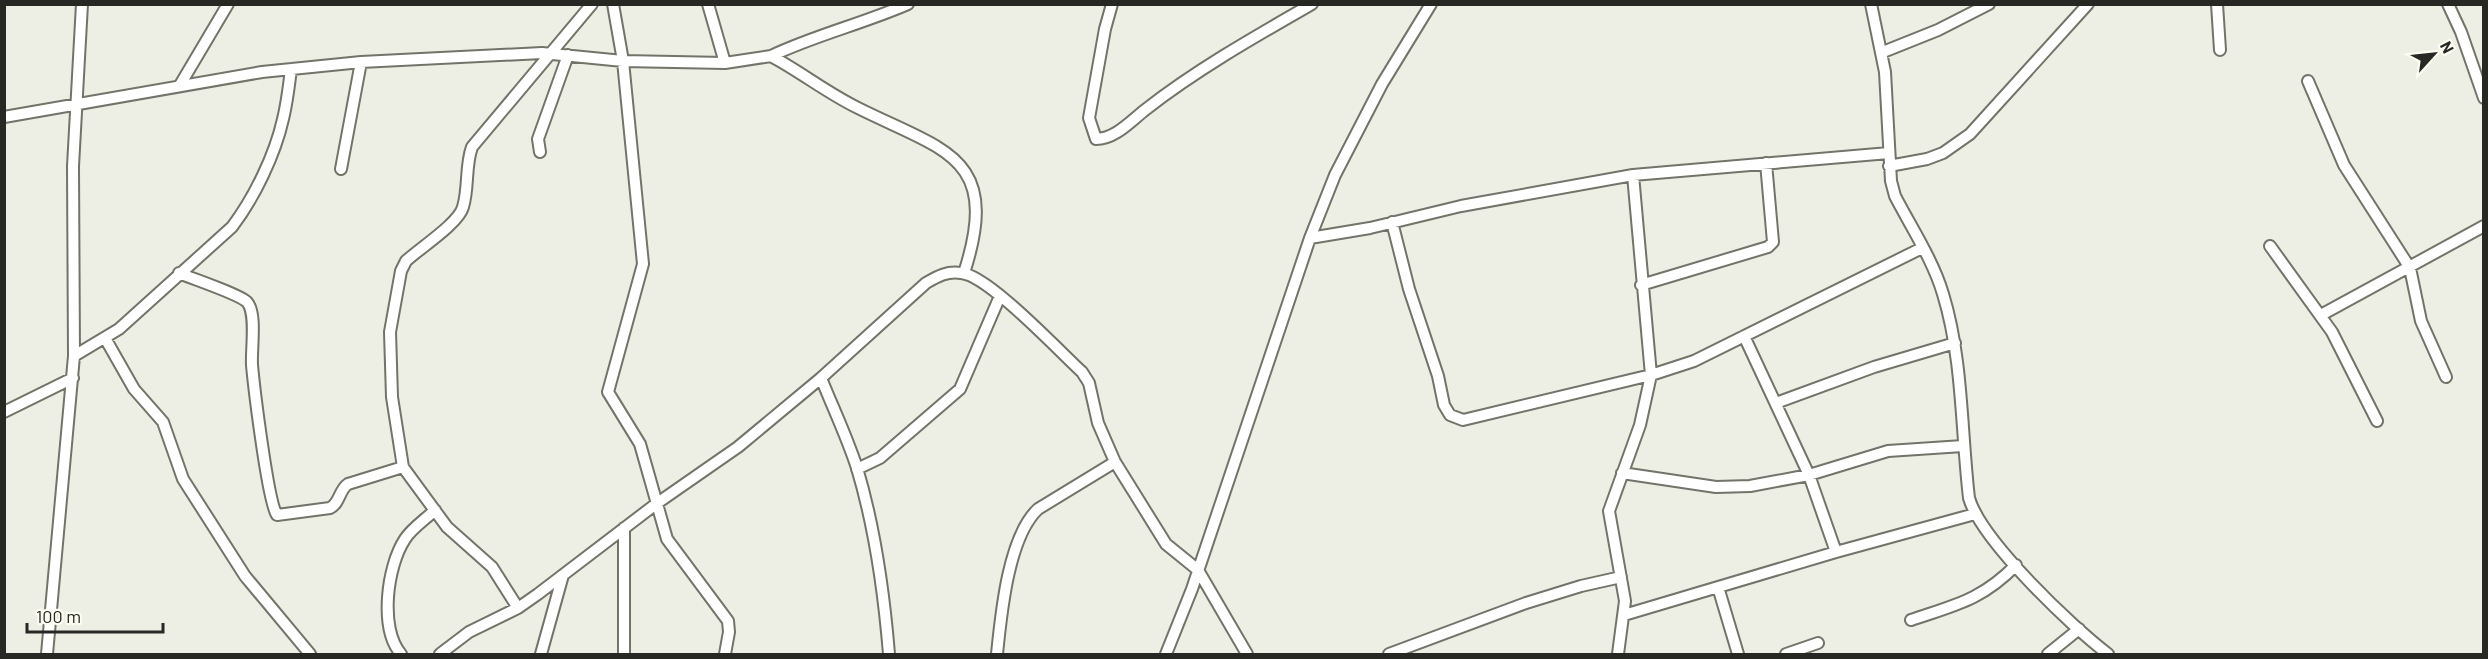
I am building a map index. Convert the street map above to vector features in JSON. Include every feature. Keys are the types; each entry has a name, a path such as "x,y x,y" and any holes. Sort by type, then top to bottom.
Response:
{"street":[{"path":"47,654 75,356 72,212 82,4"},
{"path":"180,85 228,4"},
{"path":"518,608 492,567 458,538 403,467 392,397 390,332 401,271 406,261 456,218 463,208 467,161 472,147 592,4"},
{"path":"613,4 623,61 643,264 608,392 640,444 656,504 673,551 723,611 728,621 729,632 725,654"},
{"path":"708,4 725,63"},
{"path":"4,117 76,107 180,85 291,69 361,62 552,54 623,61 725,63 771,56 811,37 871,20 908,4"},
{"path":"1112,4 1105,29 1089,118 1096,139 1105,139 1115,133 1158,100 1312,4"},
{"path":"1166,654 1198,570 1310,238 1352,139 1431,4"},
{"path":"1871,4 1883,52 1889,166 1895,196 1942,291 1954,343 1968,498 1990,538 2079,629 2108,654"},
{"path":"1883,52 1938,30 1989,4"},
{"path":"1889,166 1927,159 1943,153 1970,134 2088,4"},
{"path":"2217,4 2220,50"},
{"path":"2448,4 2461,32 2484,98"},
{"path":"540,152 538,139 568,55"},
{"path":"771,56 822,89 932,142 952,155 966,173 974,195 972,246 964,273"},
{"path":"342,169 361,62"},
{"path":"75,356 127,322 232,227 243,213 276,141 283,120 291,69"},
{"path":"2308,81 2344,165 2410,268 2421,321 2446,376"},
{"path":"1310,238 1461,206 1633,175 1889,153"},
{"path":"1641,285 1768,247 1773,242 1766,163"},
{"path":"1618,654 1625,601 1609,511 1640,425 1651,375 1641,285 1633,175"},
{"path":"1392,222 1409,289 1438,376 1444,405 1456,419 1484,417 1651,375 1694,361 1922,248"},
{"path":"2321,315 2484,226"},
{"path":"2270,246 2321,315 2377,421"},
{"path":"179,273 242,297 252,311 252,365 271,498 277,515 330,508 336,505 348,484 403,467"},
{"path":"440,654 469,632 518,608 656,504 738,447 820,378 926,283 944,273 964,273 1000,296 1082,372 1089,383 1098,423 1114,462 1166,544 1198,570 1246,654"},
{"path":"857,469 880,458 960,389 1000,296"},
{"path":"1744,336 1809,475 1836,552"},
{"path":"105,338 134,389 162,422 183,478 245,576 310,654"},
{"path":"1776,403 1874,367 1954,343"},
{"path":"4,412 73,378"},
{"path":"820,378 857,469 886,609 889,654"},
{"path":"1622,473 1716,487 1750,486 1809,475 1888,451 1963,446"},
{"path":"997,654 1003,603 1016,550 1030,519 1038,509 1114,462"},
{"path":"401,654 388,630 394,566 407,536 435,510"},
{"path":"1624,615 1836,552 1975,514"},
{"path":"624,528 624,654"},
{"path":"1911,621 1971,600 1988,591 2016,565"},
{"path":"541,654 563,575"},
{"path":"1389,654 1526,603 1581,586 1622,577"},
{"path":"1718,587 1738,654"},
{"path":"2048,654 2079,629"},
{"path":"1786,654 1818,643"}]}
